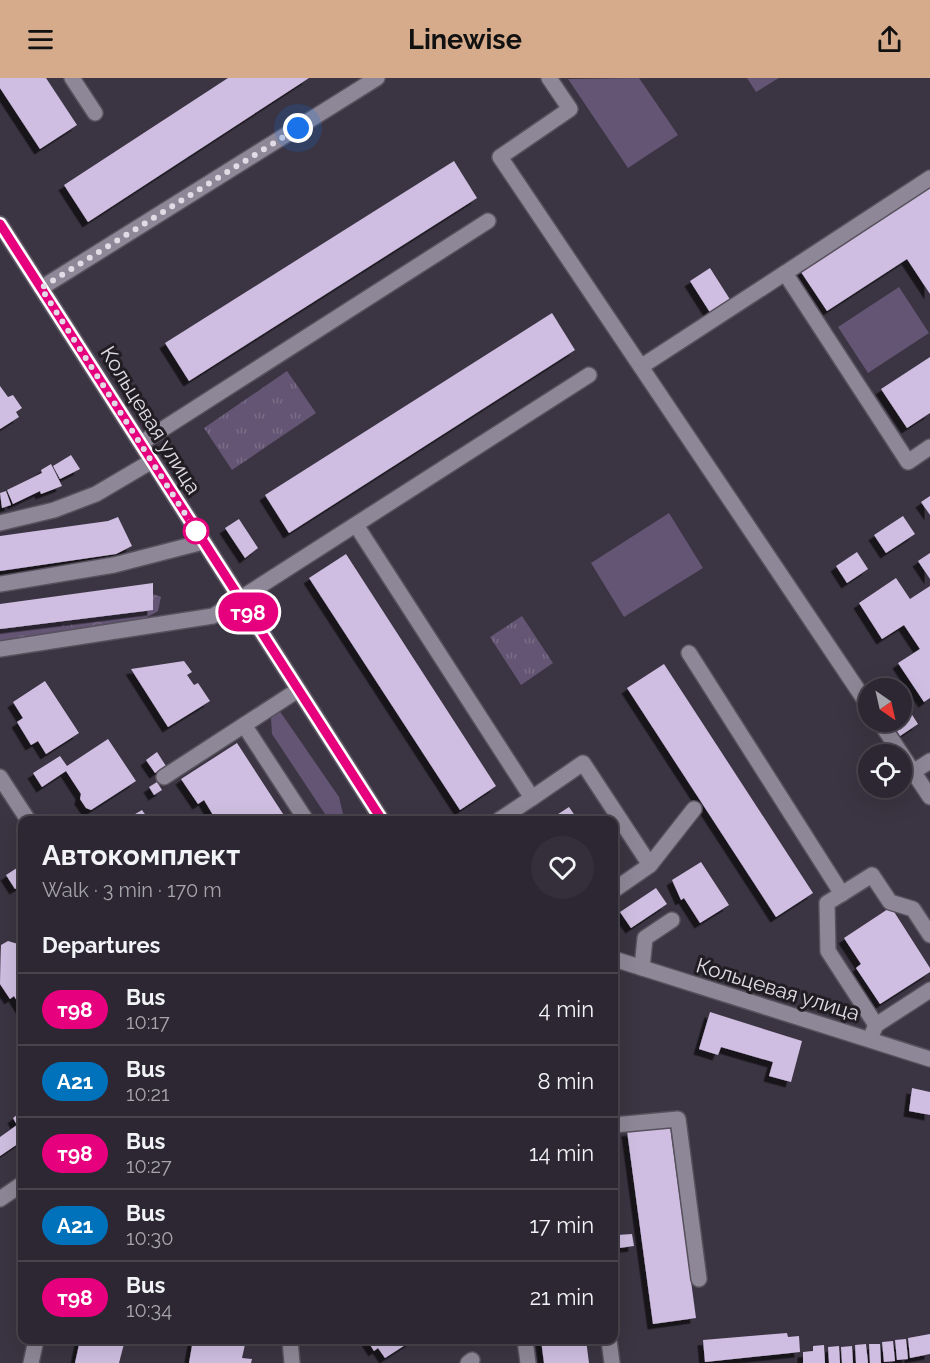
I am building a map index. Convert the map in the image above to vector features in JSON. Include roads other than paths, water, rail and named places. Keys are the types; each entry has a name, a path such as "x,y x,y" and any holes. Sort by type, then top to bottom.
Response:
{"street":[{"path":"72,78 95,112"},
{"path":"41,288 377,78"},
{"path":"549,78 570,110 500,156 858,690"},
{"path":"642,366 930,178"},
{"path":"141,443 488,221"},
{"name":"Кольцевая улица","path":"0,224 379,816"},
{"path":"785,273 908,462 930,447"},
{"path":"0,649 213,616 589,375"},
{"path":"0,523 54,510 96,494 152,461"},
{"path":"356,525 532,798"},
{"path":"0,584 114,565 203,542"},
{"path":"689,653 842,894"},
{"path":"164,777 298,690"},
{"path":"244,725 303,816"},
{"path":"887,732 930,797"},
{"path":"913,772 930,761"},
{"path":"505,816 583,763 618,816"},
{"path":"0,777 25,816"},
{"path":"618,887 650,865 694,809"},
{"path":"618,816 650,865"},
{"path":"876,1025 828,951 828,903 872,874 890,902 913,909 930,935"},
{"path":"642,968 645,938 672,920"},
{"name":"Кольцевая улица","path":"618,960 930,1059"},
{"path":"869,1039 876,1025 930,990"},
{"path":"618,1125 678,1119 699,1280"},
{"path":"0,1199 18,1187"},
{"path":"32,1363 35,1344"},
{"path":"290,1344 292,1363"},
{"path":"526,1344 528,1363"},
{"path":"610,1344 612,1363"}]}
